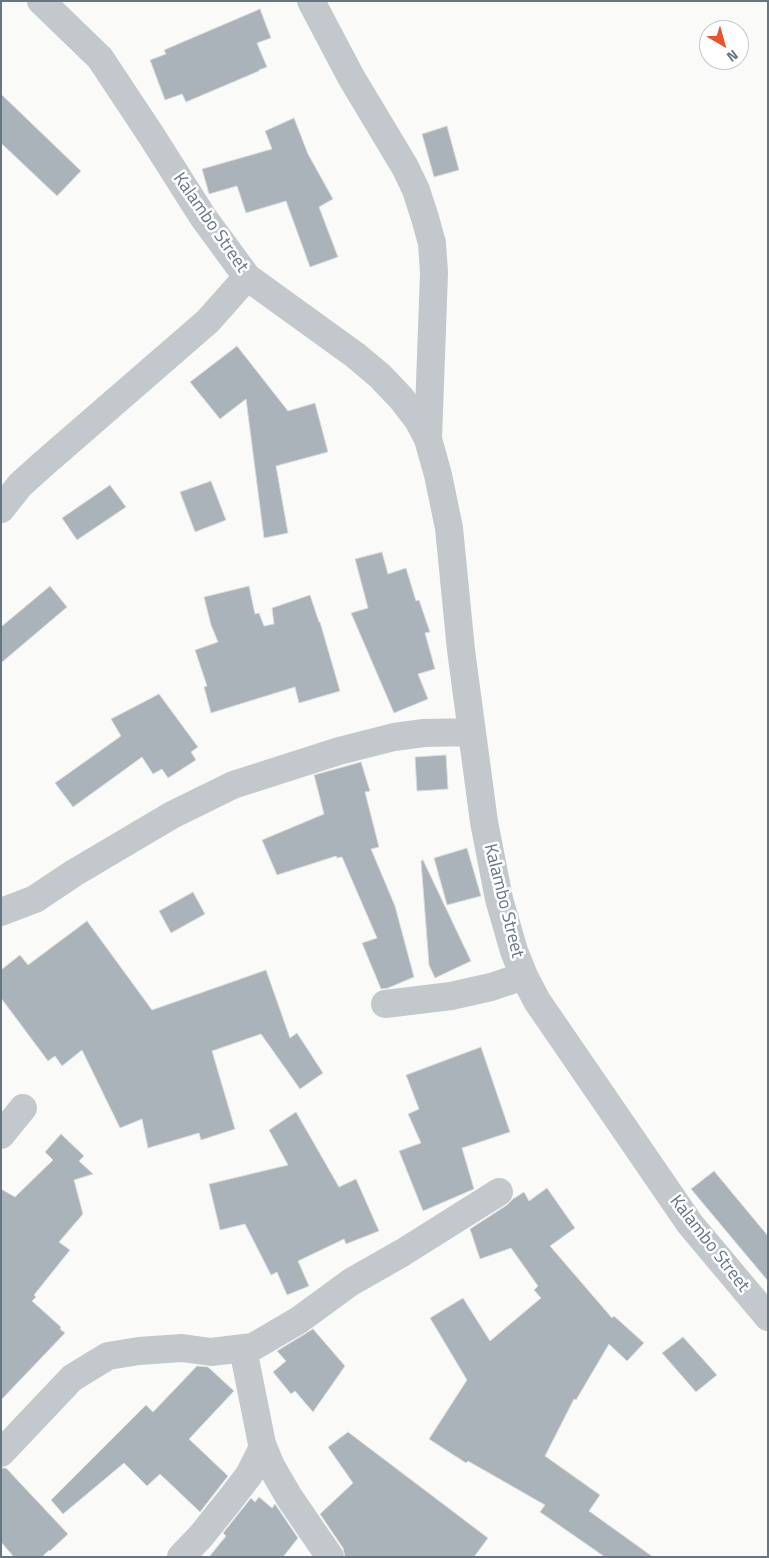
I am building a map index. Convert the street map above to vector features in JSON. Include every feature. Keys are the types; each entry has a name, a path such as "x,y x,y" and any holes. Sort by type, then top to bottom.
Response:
{"street":[{"name":"Kalambo Street","path":"41,1 100,58 203,217 247,277 380,376 401,398 418,420 428,439 449,528 484,822 499,899 514,951 537,1001 690,1224 768,1318"},
{"name":"Kalambo Street","path":"311,1 351,77 406,167 426,218 432,243 434,273 428,439"},
{"path":"1,509 20,485 208,321 247,277"},
{"path":"1,912 36,899 74,873 172,815 233,785 339,751 394,737 424,733 472,732"},
{"path":"385,1004 451,996 491,987 524,976"},
{"path":"1,1135 23,1108"},
{"path":"1,1453 72,1378 108,1356 139,1351 182,1348 211,1352 253,1347 299,1320 351,1282 402,1253 499,1192"},
{"path":"243,1349 263,1447 271,1466 289,1497 330,1557"},
{"path":"181,1557 229,1502 249,1475 263,1447"}],"building":[{"path":"260,9 271,38 257,43 267,67 186,102 182,94 165,100 150,60 166,54 164,50"},
{"path":"1,94 81,171 57,196 1,143"},
{"path":"294,118 308,154 333,199 319,207 338,257 310,267 286,201 246,213 237,186 209,194 202,169 272,149 265,131"},
{"path":"447,126 459,170 434,177 422,134"},
{"path":"237,346 288,411 315,403 328,452 276,466 288,533 264,538 246,399 220,419 190,382"},
{"path":"211,481 226,520 195,532 180,492"},
{"path":"110,485 126,507 77,540 62,518"},
{"path":"382,552 388,574 406,568 416,601 419,600 430,632 425,633 435,669 418,674 428,699 394,713 351,613 368,608 355,559"},
{"path":"50,586 67,607 1,663 1,627"},
{"path":"249,586 255,614 259,613 264,626 274,624 272,608 310,595 340,691 299,703 295,687 211,713 204,687 207,686 195,650 218,642 211,625 204,597"},
{"path":"159,694 198,747 191,752 196,760 168,778 162,769 153,774 142,757 73,807 55,783 121,736 111,719"},
{"path":"446,755 448,789 417,791 415,757"},
{"path":"361,762 370,791 365,792 379,847 371,849 395,906 414,977 381,989 362,943 377,938 342,857 337,858 336,856 277,875 262,840 324,814 314,775"},
{"path":"467,848 481,896 447,905 434,858"},
{"path":"423,860 471,961 435,978 429,965 421,861"},
{"path":"193,892 205,914 171,933 159,911"},
{"path":"87,921 152,1010 266,970 290,1038 297,1033 323,1073 300,1089 261,1034 212,1051 235,1129 201,1140 199,1133 148,1148 142,1119 120,1128 82,1050 62,1066 55,1056 48,1061 1,998 1,970 20,955 28,965"},
{"path":"481,1047 510,1132 462,1148 474,1189 423,1211 399,1151 421,1143 408,1114 419,1109 406,1075"},
{"path":"296,1112 339,1187 356,1179 379,1231 346,1244 344,1239 298,1261 309,1286 287,1295 277,1272 271,1275 245,1224 220,1230 209,1184 288,1165 269,1130"},
{"path":"61,1134 84,1156 79,1161 93,1174 74,1180 83,1214 59,1242 70,1250 34,1295 36,1297 32,1301 61,1327 60,1329 65,1333 1,1400 1,1189 15,1197 53,1160 45,1152"},
{"path":"714,1171 768,1236 768,1281 691,1189"},
{"path":"547,1188 575,1228 550,1246 612,1318 614,1316 644,1343 627,1361 609,1344 576,1400 574,1399 545,1456 600,1495 589,1511 653,1557 605,1557 540,1512 545,1505 468,1461 466,1463 429,1439 467,1380 430,1318 463,1298 490,1341 541,1298 534,1290 538,1286 511,1248 480,1259 470,1229 524,1192 529,1201"},
{"path":"313,1329 345,1366 313,1412 295,1391 291,1394 273,1372 286,1361 277,1351"},
{"path":"683,1337 717,1375 696,1392 662,1353"},
{"path":"197,1366 208,1367 234,1391 189,1439 228,1476 200,1512 160,1474 147,1486 124,1463 63,1514 51,1500 146,1405 153,1412"},
{"path":"348,1432 488,1538 474,1557 345,1557 343,1548 320,1514 353,1483 328,1447"},
{"path":"1,1468 6,1468 68,1534 42,1557 14,1557 1,1542"},
{"path":"259,1497 272,1508 275,1504 298,1538 283,1557 209,1557 226,1536 223,1533 251,1498 255,1502"}]}
